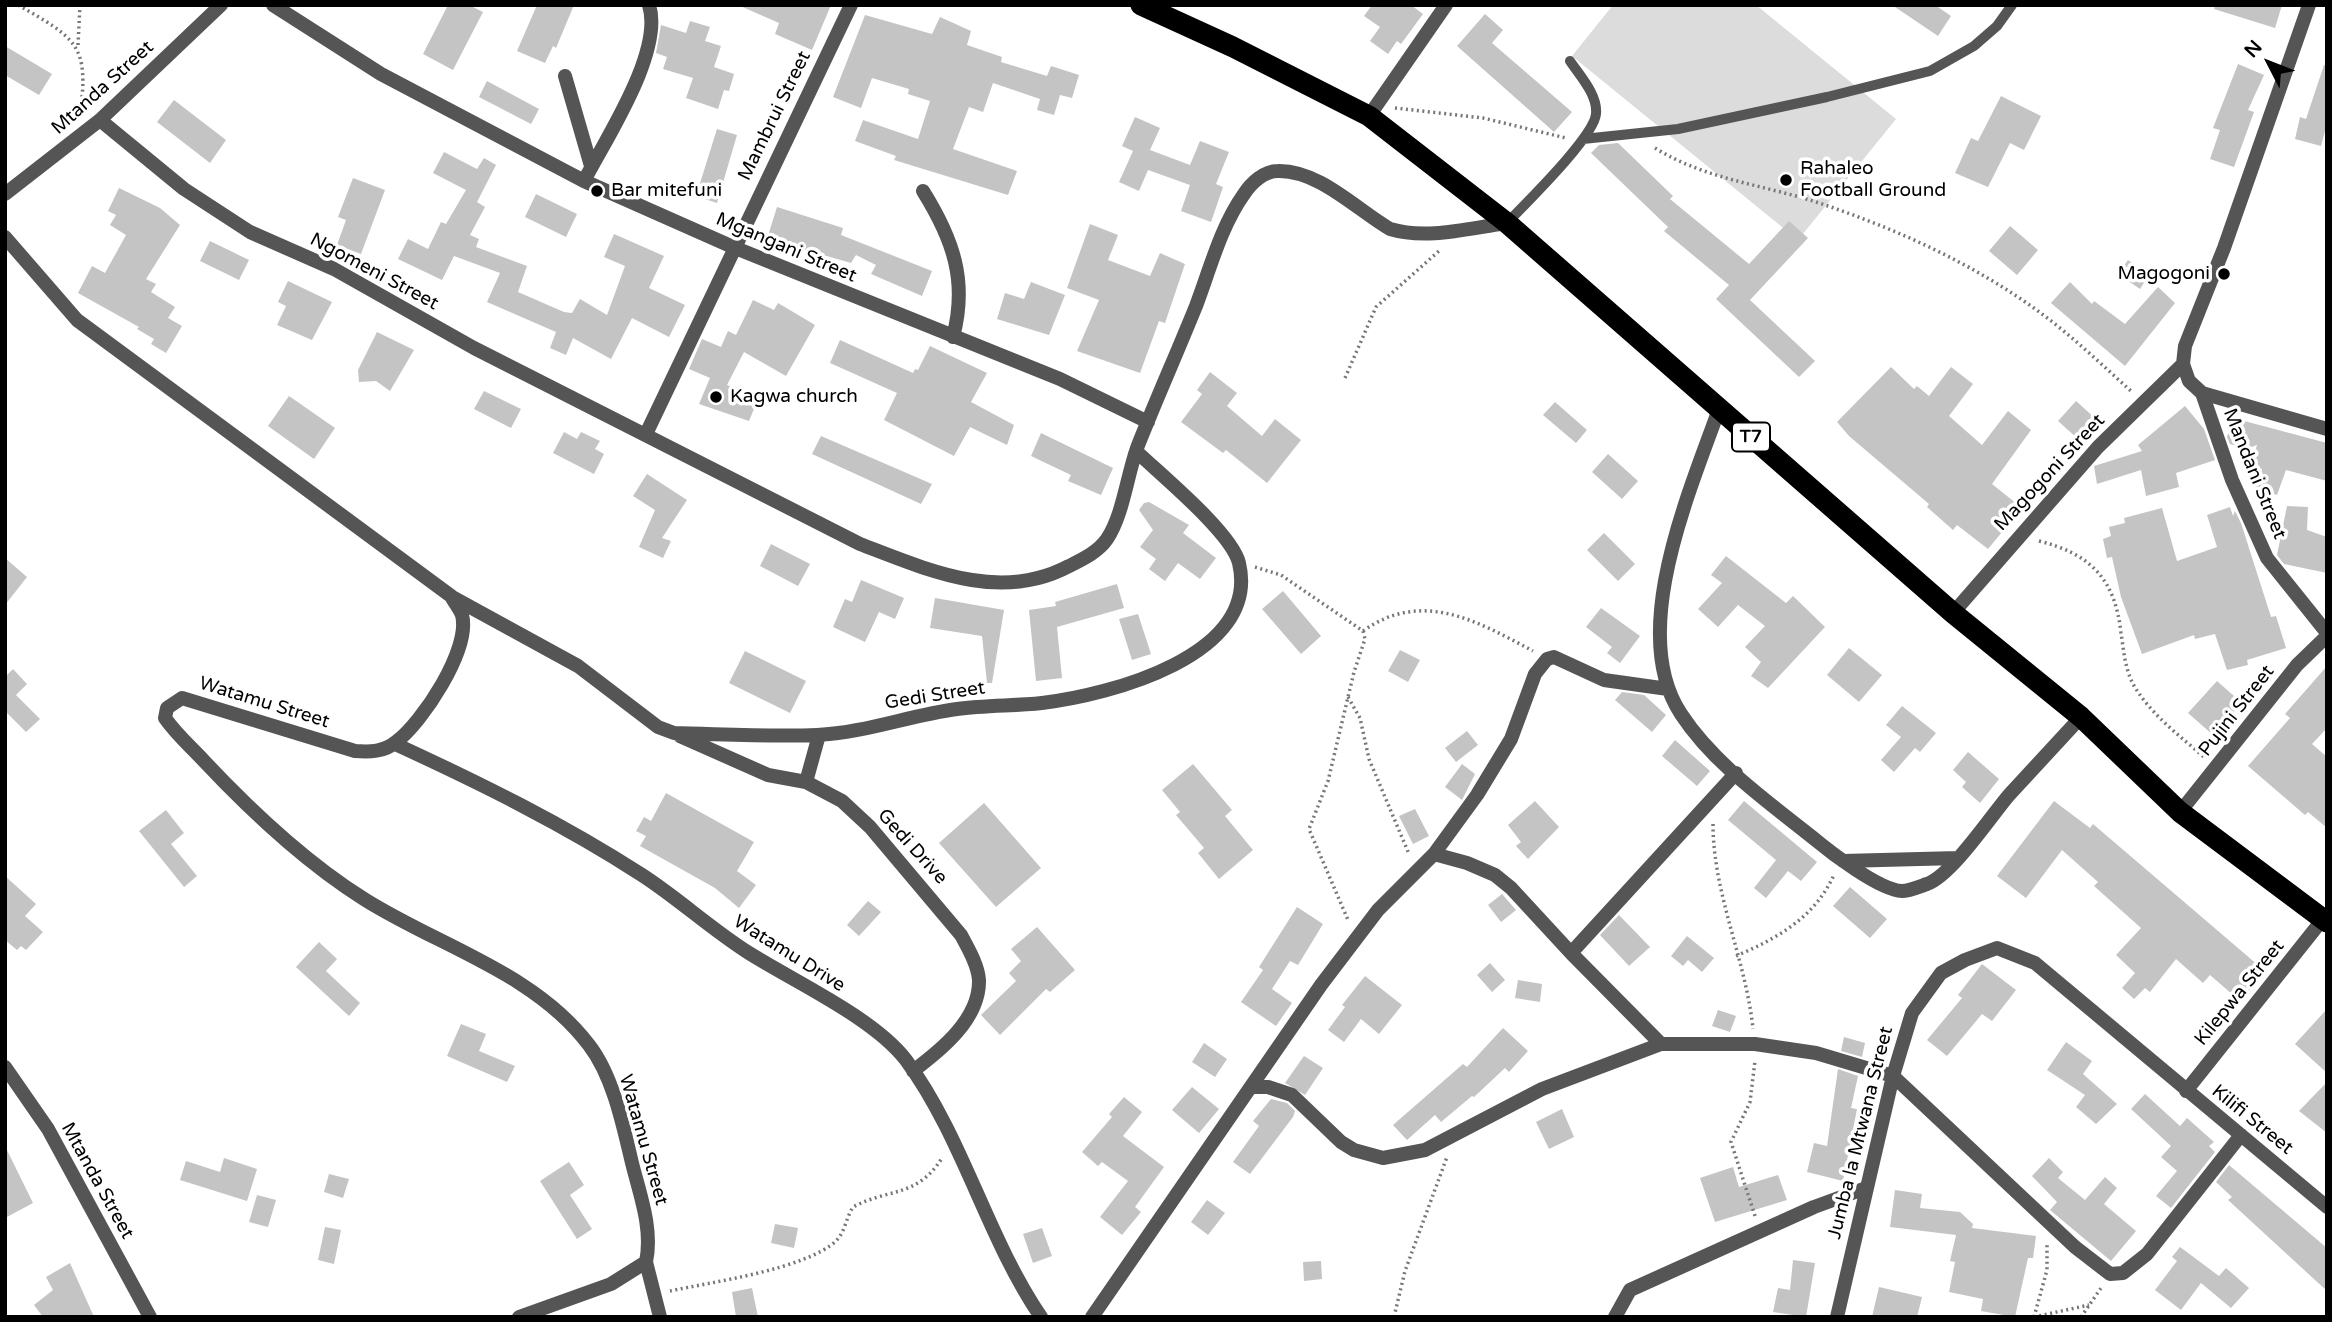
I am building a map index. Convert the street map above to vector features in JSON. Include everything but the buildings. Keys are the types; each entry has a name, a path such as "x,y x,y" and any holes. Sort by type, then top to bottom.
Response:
{"highway":[{"name":"T7","path":"1141,5 1374,111 1507,223 1953,613 2081,717 2180,812 2325,920"}],"street":[{"name":"Mtanda Street","path":"5,194 100,120 221,5"},
{"name":"Mgangani Street","path":"272,5 381,74 584,181 733,247 1060,380 1148,422"},
{"path":"584,181 631,89 643,58 650,33 649,5"},
{"name":"Mambrui Street","path":"646,434 733,247 851,5"},
{"path":"1374,111 1446,5"},
{"path":"2309,5 2224,248 2191,327 2183,364 2189,381 2202,393 2327,429"},
{"path":"565,76 591,166"},
{"name":"Ngomeni Street","path":"100,120 175,182 250,232 334,269 474,348 860,544 923,568 979,582 1016,584 1049,577 1100,548 1115,524 1136,451 1236,206 1260,177 1279,171 1305,177 1379,223 1401,233 1427,234 1507,223"},
{"path":"923,191 952,244 959,304 953,337"},
{"path":"5,237 77,320 451,596 462,616 460,638 447,674 419,722 395,744"},
{"name":"Magogoni Street","path":"1953,613 2017,537 2143,402 2183,364"},
{"name":"Mandani Street","path":"2202,393 2232,480 2267,558 2327,634"},
{"path":"1720,409 1690,482 1661,610 1662,658 1668,689 1681,714 1714,753 1736,773 1841,861 1901,891 1931,883 1958,858 2009,796 2081,717"},
{"name":"Gedi Street","path":"451,596 578,666 658,727 674,733 819,735 958,709 1044,703 1107,690 1155,674 1213,639 1234,614 1241,593 1239,563 1224,535 1136,451"},
{"name":"Pujini Street","path":"2180,812 2297,665 2327,634"},
{"path":"1092,1317 1357,937 1378,910 1434,854 1477,795 1511,739 1535,674 1547,659 1564,659 1604,680 1668,689"},
{"name":"Watamu Street","path":"395,744 376,752 355,751 182,698 175,699 167,708 165,718 254,811 347,887 523,987 567,1021 589,1045 602,1066 628,1145 648,1226 650,1245 646,1262"},
{"name":"Gedi Drive","path":"674,733 768,775 806,782 842,802 870,827 947,918 971,954 979,979 970,1012 938,1053 913,1071"},
{"path":"806,782 819,735"},
{"name":"Watamu Drive","path":"395,744 506,796 645,877 711,929 870,1027 903,1057 954,1140 1010,1268 1041,1317"},
{"path":"1571,953 1736,773"},
{"path":"1434,854 1495,875 1525,901 1571,953 1661,1044"},
{"path":"1841,861 1958,858"},
{"name":"Kilepwa Street","path":"2186,1091 2325,920"},
{"name":"Jumba la Mtwana Street","path":"1837,1317 1893,1076 1912,1013 1941,973 1997,948 2035,963 2186,1091"},
{"path":"1253,1087 1292,1094 1341,1142 1363,1154 1383,1158 1405,1155 1455,1135 1542,1089 1661,1044 1755,1044 1816,1053 1893,1076 2075,1247 2110,1274 2123,1273 2147,1254 2241,1135"},
{"name":"Mtanda Street","path":"5,1067 48,1129 149,1317"},
{"name":"Kilifi Street","path":"2186,1091 2327,1207"},
{"path":"1615,1317 1630,1290 1760,1231 1866,1188"},
{"path":"519,1317 611,1284 646,1262 660,1317"}],"lane":[{"path":"1583,139 1723,120 1930,71 1974,46 1997,26 2012,5"},
{"path":"1507,223 1583,139 1595,120 1596,107 1589,90 1570,61"}],"path":[{"path":"18,5 55,26 78,46"},
{"path":"73,141 83,98 83,61 78,46 80,5"},
{"path":"1374,111 1472,117 1583,139"},
{"path":"1632,134 1707,174 1807,198 1858,216 1975,272 2038,311 2143,402"},
{"path":"1345,379 1379,303 1467,228"},
{"path":"2017,537 2069,550 2101,573 2111,591 2120,622 2128,672 2136,689 2154,711 2217,768"},
{"path":"1239,563 1281,575 1363,631 1365,639 1328,781 1309,828 1357,937"},
{"path":"1363,631 1393,614 1431,610 1465,618 1547,659"},
{"path":"1348,697 1360,718 1369,760 1417,871"},
{"path":"1714,797 1713,845 1736,956 1748,992 1755,1044 1750,1102 1731,1142 1760,1231"},
{"path":"1736,956 1793,928 1823,895 1841,861"},
{"path":"1394,1317 1405,1271 1455,1135"},
{"path":"654,1294 782,1265 821,1250 837,1240 853,1207 900,1193 925,1179 954,1140"},
{"path":"2038,1212 2049,1258 2034,1317 2089,1305"},
{"path":"2081,1317 2110,1274"}],"shaded area":[{"name":"Rahaleo Football Ground","path":"1613,5 1756,5 1896,119 1798,240 1572,56"}],"place":[{"name":"Rahaleo Football Ground","path":"1786,180"},
{"name":"Bar mitefuni","path":"597,191"},
{"name":"Magogoni","path":"2224,274"},
{"name":"Kagwa church","path":"716,397"}]}
